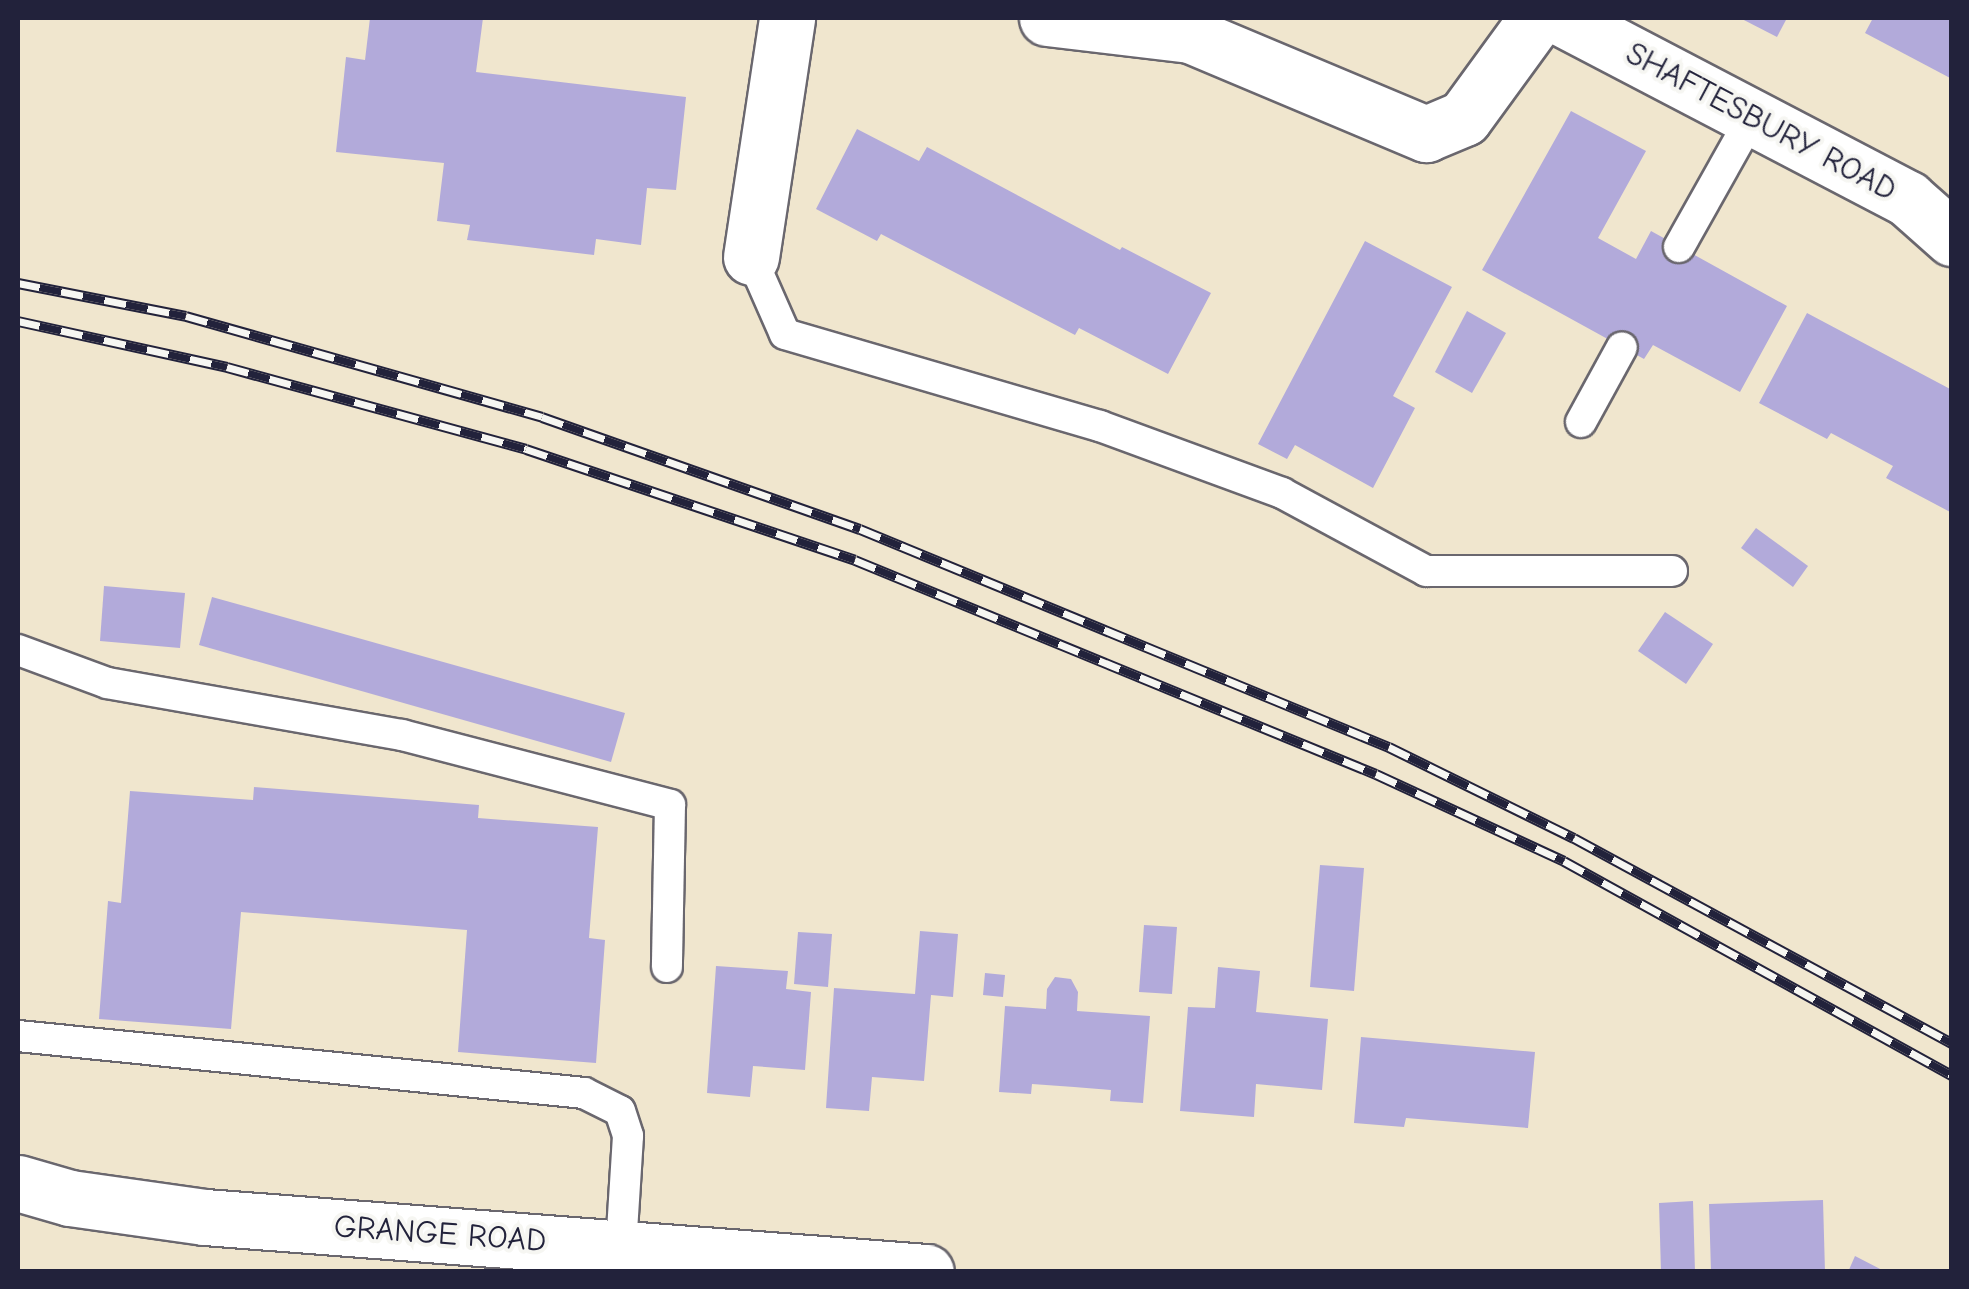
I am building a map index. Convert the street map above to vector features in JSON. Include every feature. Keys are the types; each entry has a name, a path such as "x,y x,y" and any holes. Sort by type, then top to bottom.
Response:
{"street":[{"path":"751,257 788,18"},
{"path":"1047,18 1190,35 1218,32 1426,134 1464,118 1537,18"},
{"name":"SHAFTESBURY ROAD","path":"1562,18 1908,199 1952,238"},
{"name":"GRANGE ROAD","path":"18,1183 70,1198 205,1217 926,1272"}],"lane":[{"path":"1678,246 1752,117"},
{"path":"751,257 785,334 1100,426 1282,493 1426,572 1672,571"},
{"path":"1581,422 1622,347"},
{"path":"18,650 107,683 402,735 670,805 667,967"},
{"path":"18,1036 584,1094 620,1112 628,1136 621,1247"}],"building":[{"path":"370,18 483,18 476,72 686,97 676,190 647,188 641,245 596,239 594,255 467,240 470,225 437,221 444,163 336,152 346,57 365,60"},
{"path":"1740,18 1787,18 1777,37"},
{"path":"1873,18 1952,18 1952,79 1865,33"},
{"path":"1571,111 1646,151 1598,238 1636,259 1651,231 1787,306 1740,392 1653,345 1644,359 1482,270"},
{"path":"857,129 919,161 927,147 1120,250 1122,247 1211,293 1168,374 1079,328 1075,335 881,234 877,241 816,209"},
{"path":"1365,241 1452,287 1393,396 1415,408 1373,488 1295,445 1287,459 1258,444"},
{"path":"1467,311 1506,333 1472,393 1435,372"},
{"path":"1807,313 1952,390 1952,513 1886,478 1893,466 1831,433 1827,439 1759,403"},
{"path":"1756,528 1808,566 1793,587 1741,548"},
{"path":"104,586 185,593 180,648 100,641"},
{"path":"212,597 625,713 611,762 199,645"},
{"path":"1665,612 1713,644 1686,684 1638,651"},
{"path":"254,787 479,805 478,818 598,827 589,938 605,940 596,1063 458,1052 467,930 241,912 231,1029 99,1019 108,901 121,903 130,791 253,800"},
{"path":"1320,865 1364,868 1354,991 1310,987"},
{"path":"1144,925 1177,927 1172,994 1139,992"},
{"path":"920,931 958,934 953,997 931,995 924,1081 872,1077 869,1111 826,1108 834,988 915,994"},
{"path":"798,932 832,934 828,987 794,984"},
{"path":"716,966 788,971 786,989 811,992 805,1070 753,1066 750,1097 707,1093"},
{"path":"1218,967 1260,971 1256,1012 1328,1019 1322,1090 1256,1084 1254,1117 1180,1111 1188,1007 1215,1008"},
{"path":"985,973 1005,975 1003,997 983,995"},
{"path":"1055,977 1071,979 1078,992 1077,1011 1150,1016 1143,1103 1110,1101 1111,1090 1074,1087 1032,1084 1031,1094 999,1092 1005,1006 1046,1009 1047,989"},
{"path":"1361,1037 1535,1052 1528,1128 1406,1118 1404,1127 1354,1123"},
{"path":"1823,1200 1825,1272 1711,1272 1709,1204"},
{"path":"1693,1201 1695,1272 1661,1272 1659,1203"},
{"path":"1855,1256 1886,1272 1848,1272"}],"railway":[{"path":"18,283 186,316 542,417 860,529 1389,747 1574,838 1952,1043"},
{"path":"18,321 227,367 526,449 855,560 1376,774 1564,861 1952,1075"}]}
